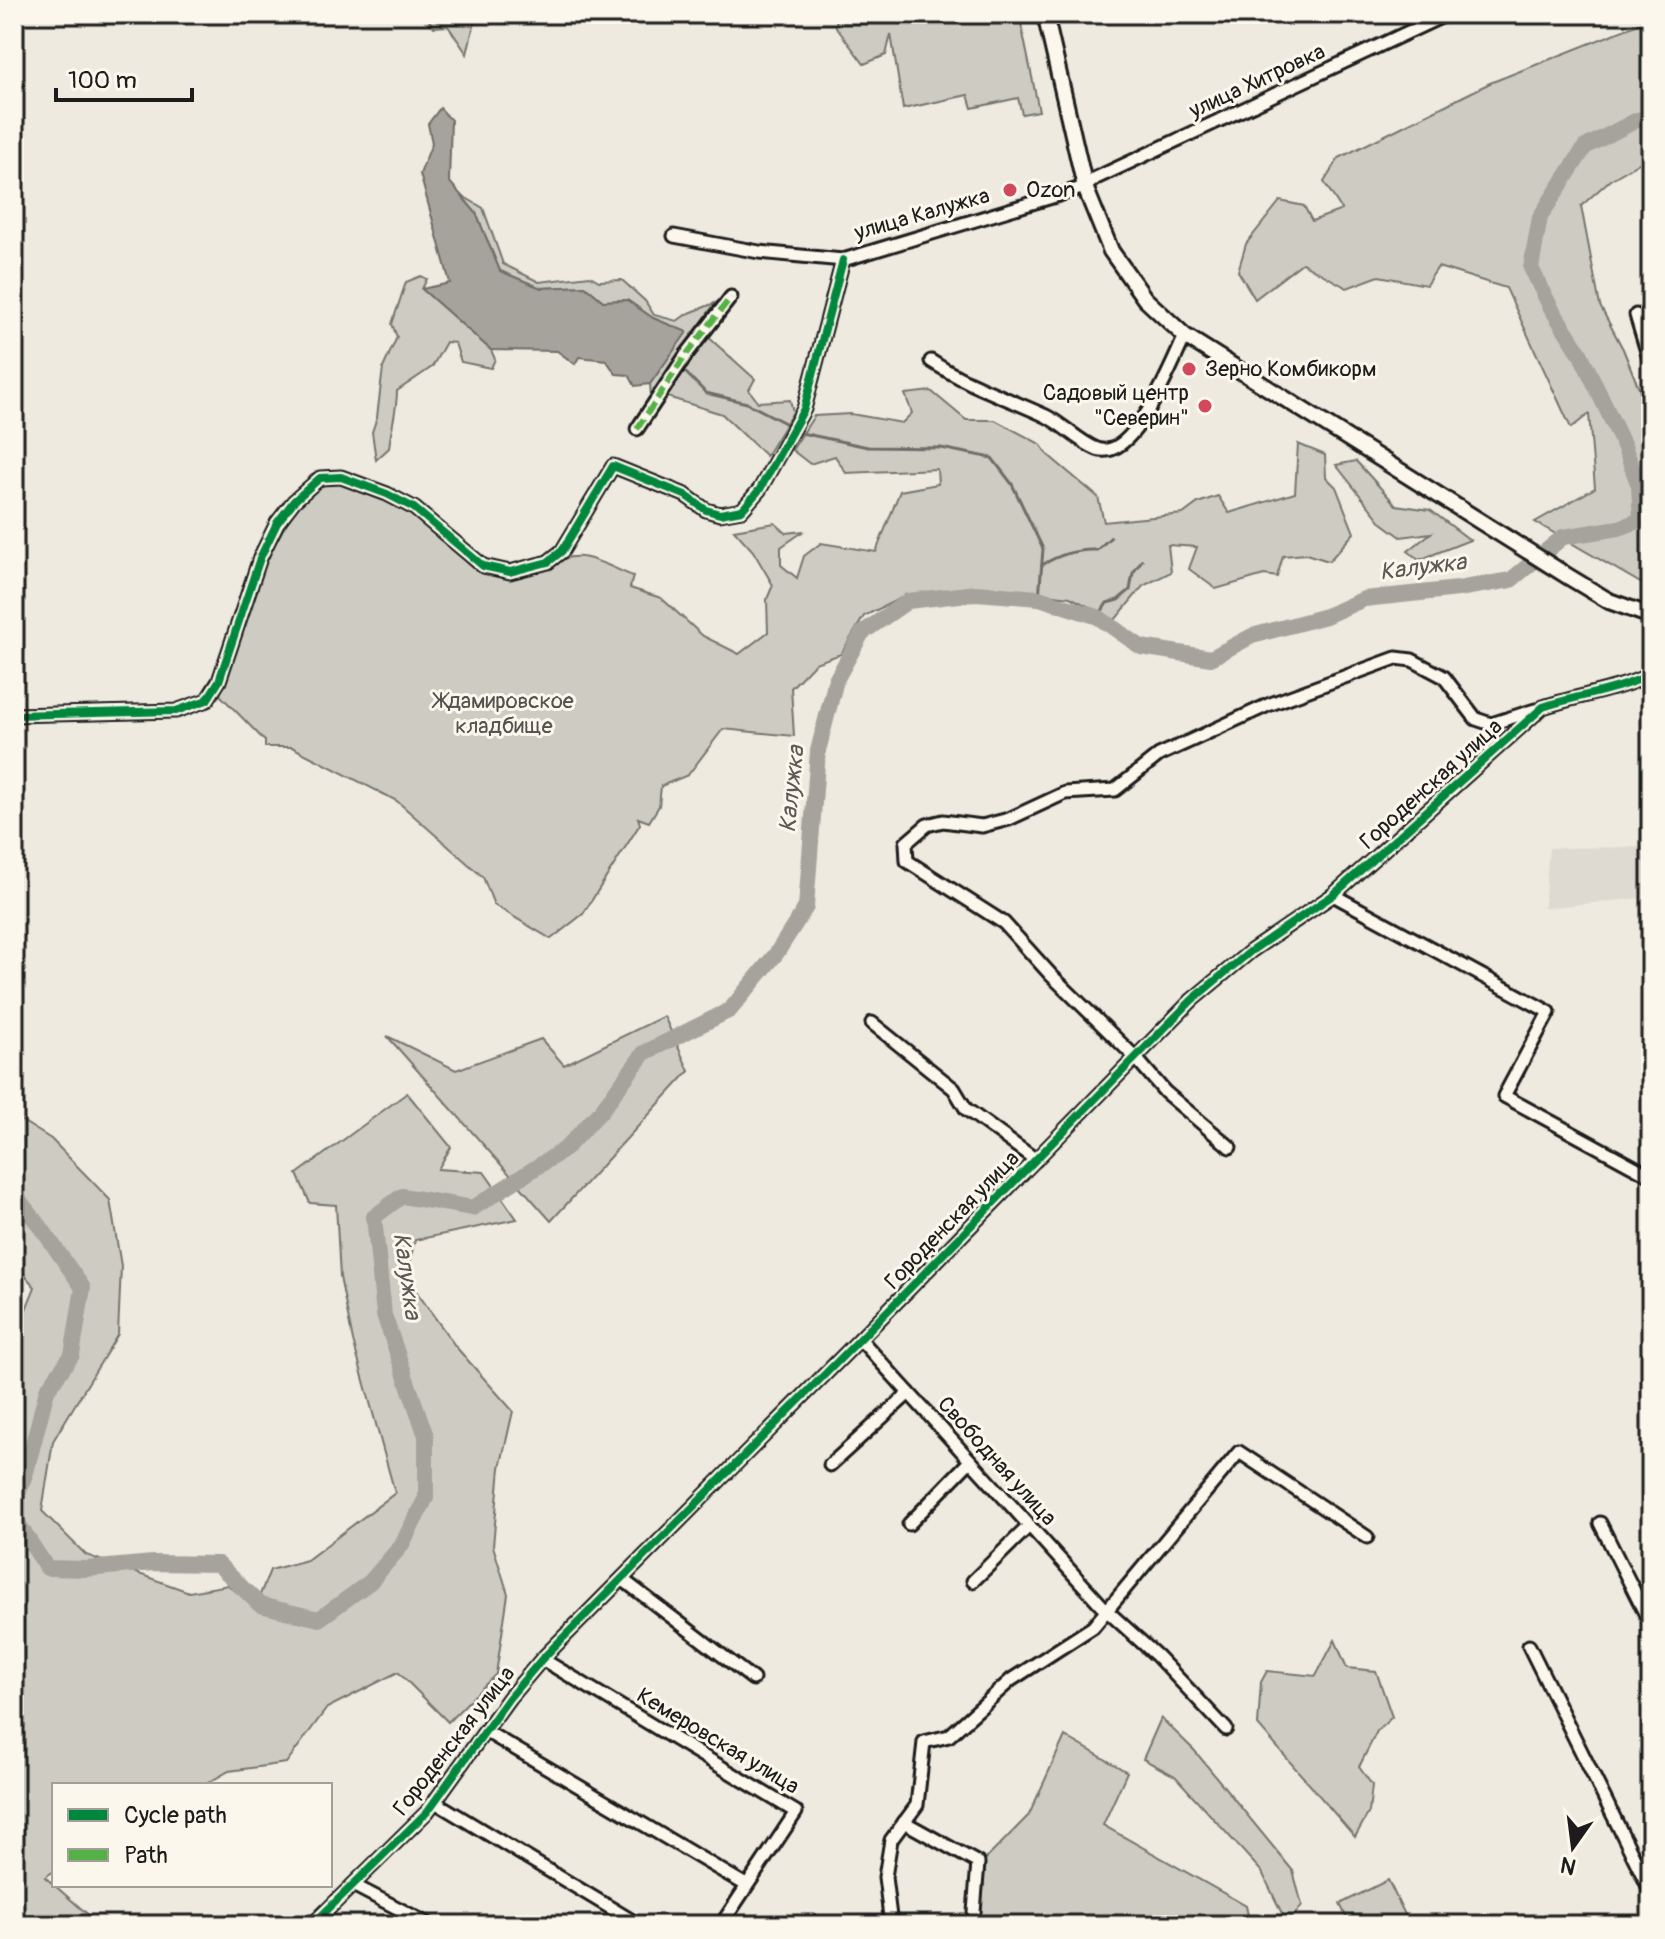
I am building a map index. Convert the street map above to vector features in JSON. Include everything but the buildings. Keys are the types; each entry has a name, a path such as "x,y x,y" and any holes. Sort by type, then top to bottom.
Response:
{"main road":[{"path":"1045,14 1085,187 1111,251 1145,299 1185,336 1569,577 1609,601 1651,616"}],"street":[{"name":"улица Хитровка","path":"1085,187 1096,178 1447,14"},
{"name":"улица Калужка","path":"674,236 759,252 843,260 1085,187"},
{"path":"14,715 176,711 207,700 219,681 260,558 277,523 294,501 320,478 341,477 387,494 414,508 483,566 510,572 548,562 562,551 613,466 685,495 706,510 720,514 742,510 760,489 804,409 843,260"},
{"path":"637,429 686,355 731,297"},
{"path":"1636,315 1651,365"},
{"path":"931,361 959,380 1048,417 1099,450 1113,450 1131,435 1148,413 1185,336"},
{"name":"Городенская улица","path":"1230,1147 1165,1092 1136,1058 1051,975 1004,923 907,861 904,850 912,836 927,825 943,821 982,826 1009,819 1065,793 1115,790 1159,755 1268,705 1396,658 1412,660 1444,677 1476,719 1491,724 1573,697 1630,685 1651,674"},
{"name":"Городенская улица","path":"312,1925 427,1812 509,1698 542,1659 1192,1000 1251,951 1333,895 1543,707"},
{"path":"1333,895 1549,1012 1504,1096 1651,1176"},
{"path":"872,1023 954,1089 966,1109 1036,1160"},
{"name":"Свободная улица","path":"860,1339 1105,1609 1157,1656 1226,1729"},
{"path":"830,1465 909,1393"},
{"path":"891,1925 885,1877 891,1840 917,1805 924,1742 949,1736 1011,1680 1093,1627 1239,1452 1367,1537"},
{"path":"909,1524 970,1461"},
{"path":"1600,1523 1651,1625"},
{"path":"973,1581 1029,1526"},
{"path":"622,1579 753,1679"},
{"path":"1529,1646 1651,1892"},
{"name":"Кемеровская улица","path":"542,1659 796,1812 721,1925"},
{"path":"487,1732 746,1885"},
{"path":"435,1802 639,1925"},
{"path":"904,1822 978,1863 974,1912"},
{"path":"353,1885 430,1925"}],"shaded area":[{"path":"440,108 451,120 449,181 476,213 500,271 541,288 585,286 603,301 627,300 653,318 687,332 650,384 635,386 629,375 616,374 606,360 579,357 575,364 557,351 491,350 422,289 450,283 420,174 432,143 428,124"},
{"path":"1651,847 1651,897 1544,908 1549,848"}],"green space":[{"path":"424,14 479,14 467,54 448,26 434,27"},
{"path":"837,14 872,14 877,18 877,14 1019,14 1039,111 1022,114 1018,98 972,108 968,95 903,109 891,34 886,55 864,64 836,27"},
{"path":"1641,23 1651,27 1651,156 1610,180 1581,206 1600,306 1623,349 1651,418 1651,589 1535,522 1595,488 1589,414 1571,428 1506,288 1438,267 1426,285 1379,276 1347,288 1302,263 1255,299 1238,271 1246,244 1280,201 1304,206 1312,221 1342,210 1324,182 1339,158 1490,83"},
{"path":"461,195 483,208 503,264 539,282 590,276 599,281 622,280 645,301 654,315 677,321 715,303 651,396 650,384 686,332 653,318 627,300 603,301 585,286 541,288 500,271 476,213"},
{"path":"421,276 427,279 422,289 491,350 495,359 491,368 461,362 455,343 446,342 432,367 397,391 389,448 376,460 372,432 383,368 397,337 392,324 406,282"},
{"path":"706,335 755,379 749,390 758,402 790,400 793,412 766,456 722,414 664,396"},
{"name":"Ждамировское кладбище","path":"931,391 966,420 995,420 1040,444 1048,455 1098,497 1104,522 1183,514 1198,503 1218,496 1229,513 1295,493 1298,444 1325,455 1326,477 1336,487 1354,533 1329,561 1306,554 1283,556 1277,577 1264,575 1216,589 1189,569 1197,547 1168,545 1171,572 1143,586 1115,620 1070,597 999,588 907,595 864,616 841,654 815,663 791,688 794,736 723,729 688,775 661,786 659,806 649,822 638,818 640,824 583,914 551,939 494,905 483,877 397,801 292,747 265,747 265,741 220,695 248,608 278,539 296,510 315,490 336,482 353,484 380,496 466,555 504,575 525,575 572,557 588,558 608,565 633,576 630,588 661,598 703,636 739,654 768,632 767,599 773,585 753,551 734,530 775,523 786,533 804,531 781,547 781,565 797,578 804,556 821,543 876,552 900,491 938,484 937,469 846,473 835,456 810,464 792,450 814,416 851,414 902,423 912,413 905,394"},
{"path":"1356,461 1396,505 1430,510 1470,540 1419,560 1408,551 1431,533 1401,537 1382,523 1336,465"},
{"path":"664,1016 689,1071 551,1221 387,1036 456,1070 541,1039 564,1065"},
{"path":"407,1093 451,1147 438,1169 484,1172 517,1219 415,1240 406,1277 456,1347 513,1411 500,1468 493,1546 508,1594 496,1674 448,1722 398,1672 327,1708 286,1763 229,1771 208,1783 52,1783 52,1872 45,1877 52,1887 56,1887 100,1925 14,1925 14,1339 35,1287 14,1263 14,1116 51,1139 110,1200 121,1266 118,1334 53,1441 42,1511 86,1555 189,1592 228,1585 255,1607 270,1570 307,1560 395,1493 353,1341 340,1277 336,1205 310,1203 297,1174"},
{"path":"1335,1640 1347,1668 1376,1671 1392,1717 1377,1731 1359,1767 1372,1785 1369,1812 1355,1837 1258,1725 1261,1682 1267,1671 1316,1676"},
{"path":"1161,1718 1194,1750 1293,1871 1302,1905 1287,1924 1262,1872 1175,1776 1143,1759"},
{"path":"1065,1736 1127,1772 1103,1825 1246,1906 1250,1925 975,1925 984,1861 1029,1815"},
{"path":"1388,1880 1410,1925 1350,1925 1340,1904"}],"waterway":[{"name":"Калужка","path":"14,1517 47,1568 86,1569 153,1563 218,1564 260,1605 319,1619 370,1582 401,1546 426,1498 426,1436 384,1315 374,1217 402,1196 473,1208 565,1149 601,1111 644,1053 730,1010 776,954 806,907 818,751 836,680 862,633 908,601 976,593 1039,598 1098,617 1141,647 1211,658 1252,636 1326,616 1364,599 1511,580 1563,537 1619,528 1641,520 1639,486 1624,446 1580,353 1551,308 1531,268 1540,217 1585,147 1637,120 1651,117"},
{"path":"686,373 706,393 747,403 785,423"},
{"path":"801,433 868,447 941,448 992,458 1012,484 1043,549 1039,598"},
{"path":"1042,565 1068,553 1097,550 1111,537"},
{"path":"1098,617 1107,603 1118,600 1130,590 1133,573 1142,560"},
{"name":"Калужка","path":"14,1194 83,1288 72,1355 47,1390 26,1472 14,1505"}],"marked path":[{"path":"637,429 686,355 731,297"}],"cycle path":[{"path":"14,715 176,711 207,700 219,681 260,558 277,523 294,501 320,478 341,477 387,494 414,508 483,566 510,572 548,562 562,551 613,466 685,495 706,510 720,514 742,510 760,489 804,409 843,260"},
{"path":"312,1925 427,1812 509,1698 542,1659 1192,1000 1251,951 1333,895 1543,707 1625,685 1651,674"}],"place":[{"name":"Ozon","path":"1010,190"},
{"name":"Зерно Комбикорм","path":"1189,369"},
{"name":"Садовый центр \"Северин\"","path":"1205,406"}]}
